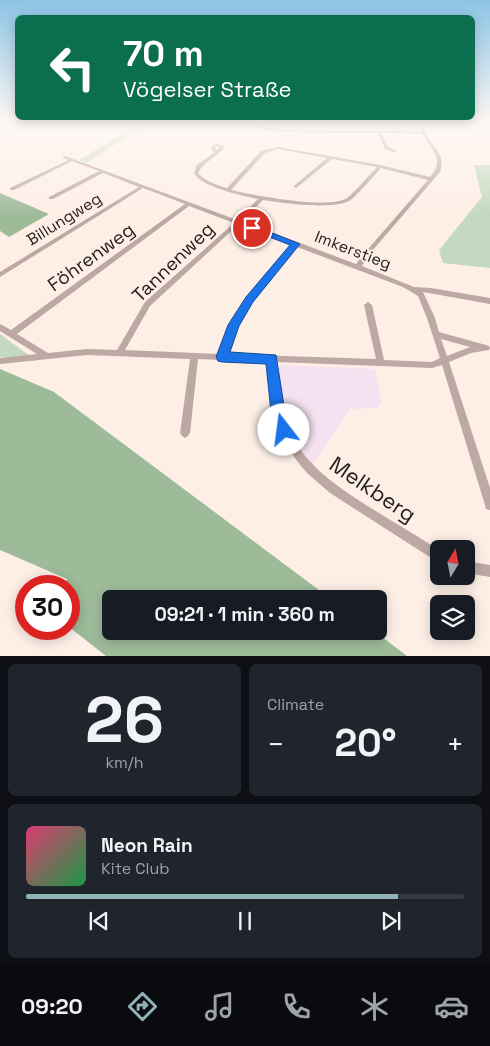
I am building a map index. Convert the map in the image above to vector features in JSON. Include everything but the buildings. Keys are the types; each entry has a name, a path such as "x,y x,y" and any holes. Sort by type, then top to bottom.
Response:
{"street":[{"path":"215,154 199,166 196,173 202,180 228,190 261,199 340,203 349,199 380,166"},
{"path":"228,190 262,154"},
{"path":"314,154 380,166 431,179"},
{"path":"358,267 364,257 438,170 440,162 437,154"},
{"name":"Imkerstieg","path":"65,157 70,161 414,289 431,290 490,301"},
{"path":"296,187 332,157"},
{"path":"12,189 70,161"},
{"path":"51,198 102,172"},
{"name":"Billungweg","path":"0,274 142,187"},
{"name":"Tannenweg","path":"119,354 147,304 261,199"},
{"name":"Föhrenweg","path":"11,334 188,204"},
{"path":"222,357 233,325 250,299 296,244"},
{"path":"0,266 7,270"},
{"path":"414,289 425,300 490,505"},
{"path":"368,306 381,363"},
{"path":"0,327 46,356"},
{"path":"436,334 488,349"},
{"path":"0,361 79,353 432,365 444,362 470,350 488,349"},
{"path":"185,433 194,356"},
{"name":"Melkberg","path":"271,359 278,412 292,447 306,465 324,484 430,551"},
{"path":"475,568 490,571"}],"shaded area":[{"path":"275,365 375,369 381,401 378,408 350,409 311,467 287,428"}],"green space":[{"path":"90,154 101,154 86,163 79,160"},
{"path":"474,165 490,165 490,268 443,263 439,250 482,197"},
{"path":"0,193 49,214 9,237 0,231"},
{"path":"0,334 37,361 0,357"},
{"path":"0,369 54,392 319,590 102,590 102,640 386,640 407,656 106,656 80,636 80,575 58,575 0,550"}],"route":[{"path":"252,228 296,244 250,299 233,325 222,357 271,359 278,412 284,430"}]}
